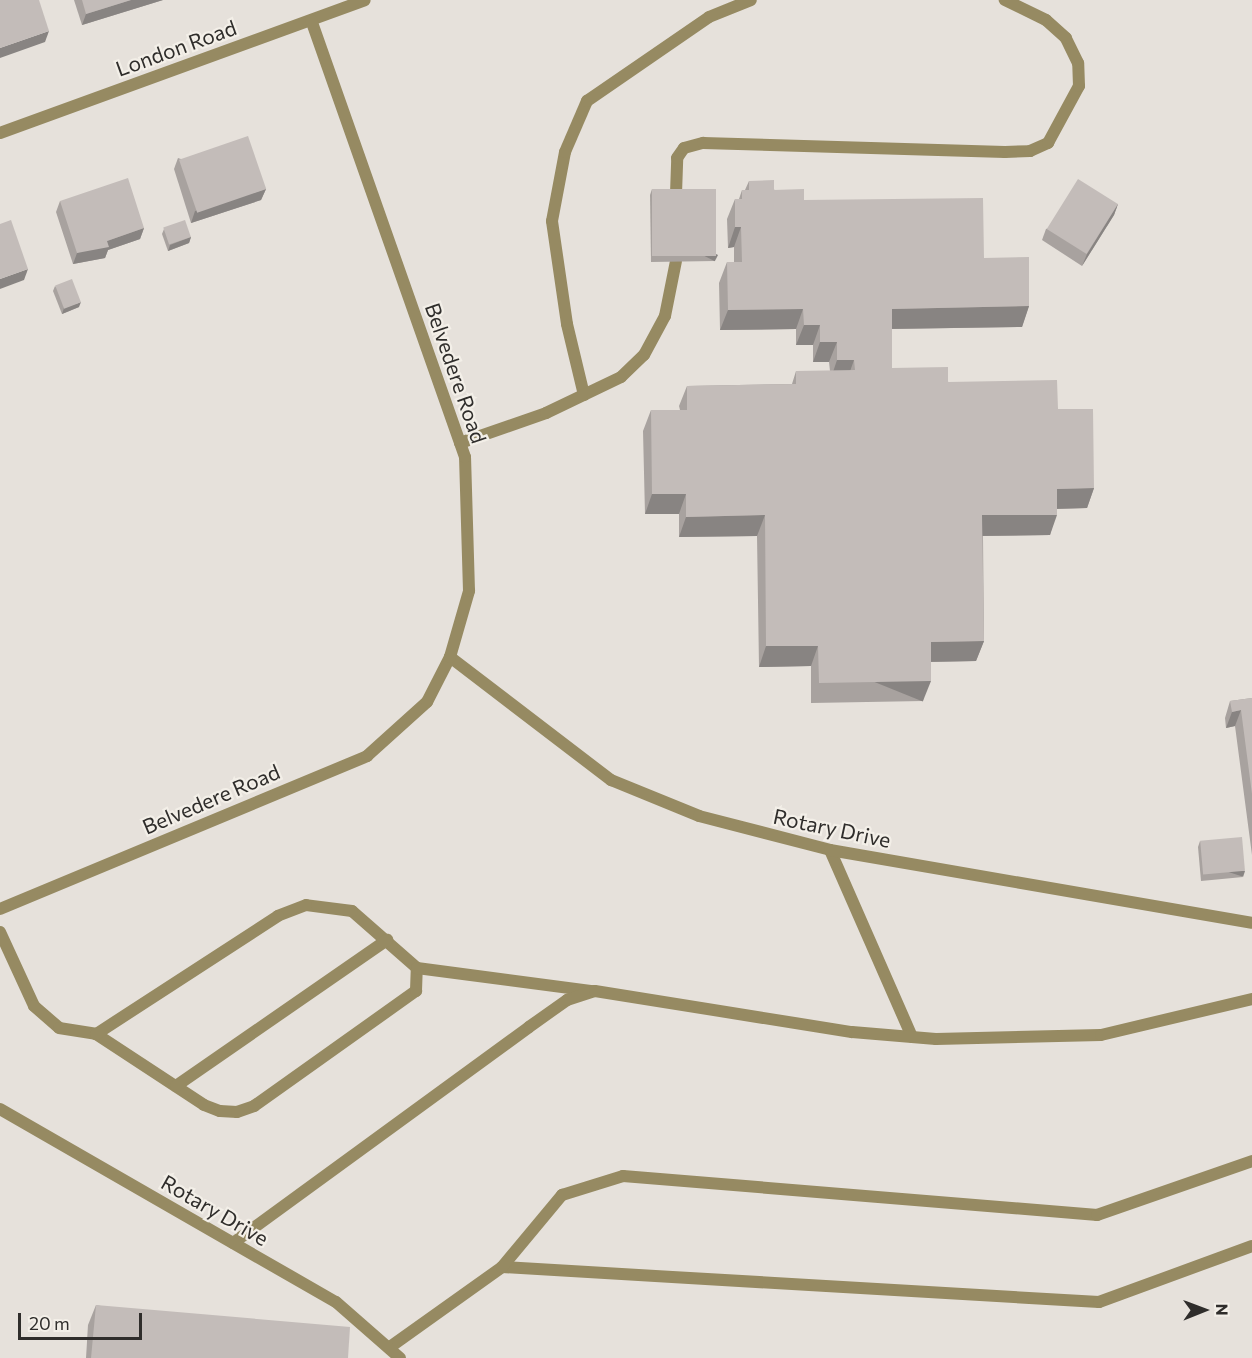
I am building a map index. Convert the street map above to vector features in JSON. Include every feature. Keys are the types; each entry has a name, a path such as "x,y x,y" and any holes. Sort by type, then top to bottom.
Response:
{"street":[{"name":"London Road","path":"0,133 365,0"},
{"path":"584,395 567,324 552,221 565,152 587,101 709,17 750,0"},
{"path":"676,194 676,158 684,148 703,143 1005,152 1030,151 1048,144 1079,86 1078,63 1066,38 1046,20 1005,0"},
{"name":"Belvedere Road","path":"0,909 367,756 427,702 450,657 469,591 465,457 311,20"},
{"path":"460,443 546,413 621,376 644,355 665,316 676,261"},
{"name":"Rotary Drive","path":"450,657 611,780 699,816 830,850 1252,923"},
{"path":"830,850 912,1037"},
{"path":"96,1034 278,916 306,904 352,910 417,968 595,991 852,1032 912,1037 1101,1035 1252,999"},
{"path":"0,932 34,1006 59,1028 96,1034 176,1086 220,1111 237,1112 254,1106 416,991 417,968"},
{"path":"176,1086 387,940"},
{"path":"233,1243 567,1000 595,991"},
{"name":"Rotary Drive","path":"0,1109 336,1302 400,1358"},
{"path":"390,1347 502,1267 562,1195 623,1176 1097,1215 1252,1161"},
{"path":"502,1267 1098,1302 1252,1246"}],"building":[{"path":"0,0 39,0 49,31 0,48"},
{"path":"82,0 131,0 86,14"},
{"path":"248,136 266,189 197,213 179,160"},
{"path":"128,178 144,228 107,241 109,247 77,253 60,201"},
{"path":"1078,179 1118,204 1087,254 1047,229"},
{"path":"774,180 774,190 804,189 804,200 983,198 984,258 1029,257 1029,306 892,309 892,368 948,367 948,382 1057,380 1058,409 1093,409 1094,488 1057,489 1057,515 982,515 984,641 931,642 931,681 819,683 818,646 766,646 765,515 686,517 686,494 652,494 651,410 687,410 687,386 796,384 796,371 855,370 854,360 837,360 837,342 820,342 820,325 804,325 803,309 728,310 727,262 742,262 741,227 735,227 735,199 742,199 742,190 749,190 749,181"},
{"path":"652,189 716,189 716,256 652,256"},
{"path":"11,220 28,269 0,279 0,224"},
{"path":"185,220 191,237 169,245 163,227"},
{"path":"72,279 81,302 64,309 55,285"},
{"path":"1252,698 1252,794 1241,710 1232,712 1230,701"},
{"path":"1242,837 1245,871 1203,875 1200,841"},
{"path":"96,1305 350,1327 348,1358 91,1358"}]}
